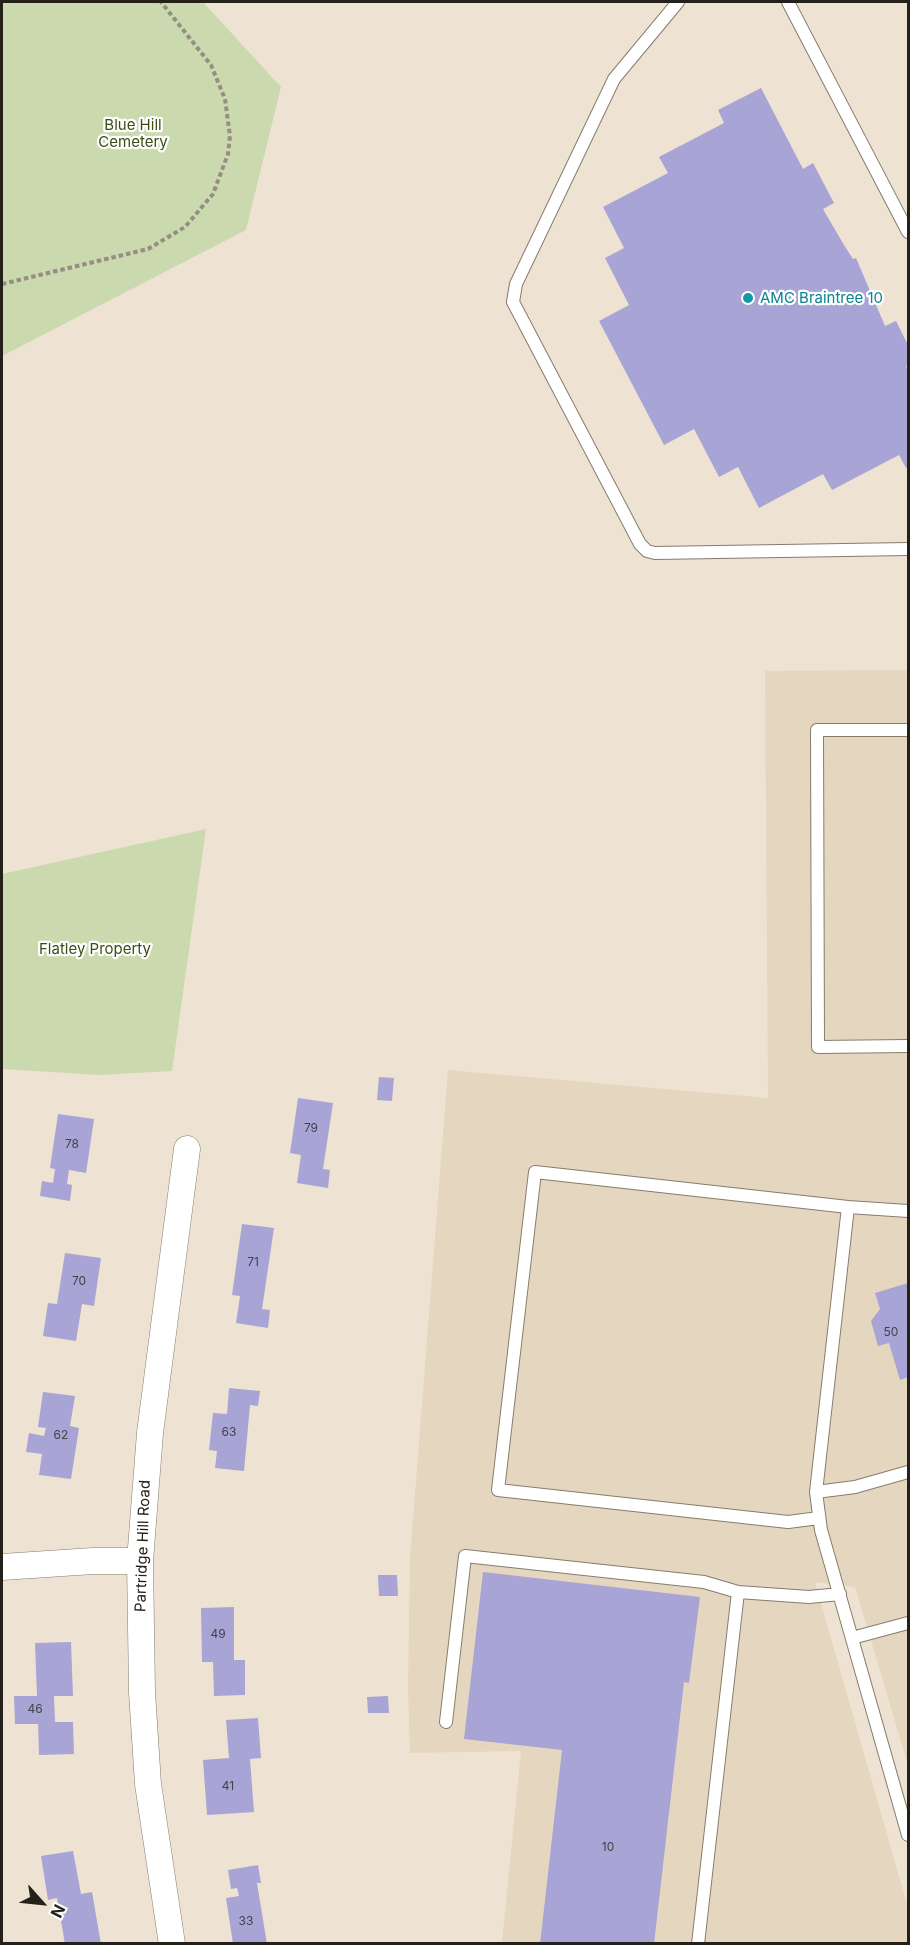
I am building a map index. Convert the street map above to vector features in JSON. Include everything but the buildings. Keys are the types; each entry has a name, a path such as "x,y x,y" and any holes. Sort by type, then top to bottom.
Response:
{"street":[{"name":"Partridge Hill Road","path":"172,1944 148,1784 142,1680 140,1561 148,1454 187,1149"},
{"path":"2,1567 93,1561 140,1561"}],"lane":[{"path":"678,2 614,79 516,285 513,302 640,544 647,551 655,553 909,549"},
{"path":"788,2 909,232"},
{"path":"909,729 817,730 817,764 818,1047 909,1046"},
{"path":"819,1518 788,1522 498,1490 535,1172 848,1207 909,1211"},
{"path":"848,1207 816,1492 819,1518 909,1835"},
{"path":"816,1492 855,1487 909,1472"},
{"path":"446,1722 465,1556 704,1582 738,1592 809,1598 840,1594"},
{"path":"699,1944 738,1592"},
{"path":"852,1638 909,1623"}],"path":[{"path":"2,284 148,249 185,227 213,194 228,154 230,136 225,99 211,65 161,2"}],"shaded area":[{"path":"908,670 908,1765 855,1587 815,1582 908,1907 908,1943 502,1943 521,1751 410,1753 408,1690 410,1558 448,1070 768,1098 765,671"}],"green space":[{"name":"Blue Hill Cemetery","path":"2,2 203,2 281,87 246,230 2,356"},
{"name":"Flatley Property","path":"206,829 172,1071 99,1075 2,1069 2,874"}],"place":[{"name":"AMC Braintree 10","path":"748,298"}]}
